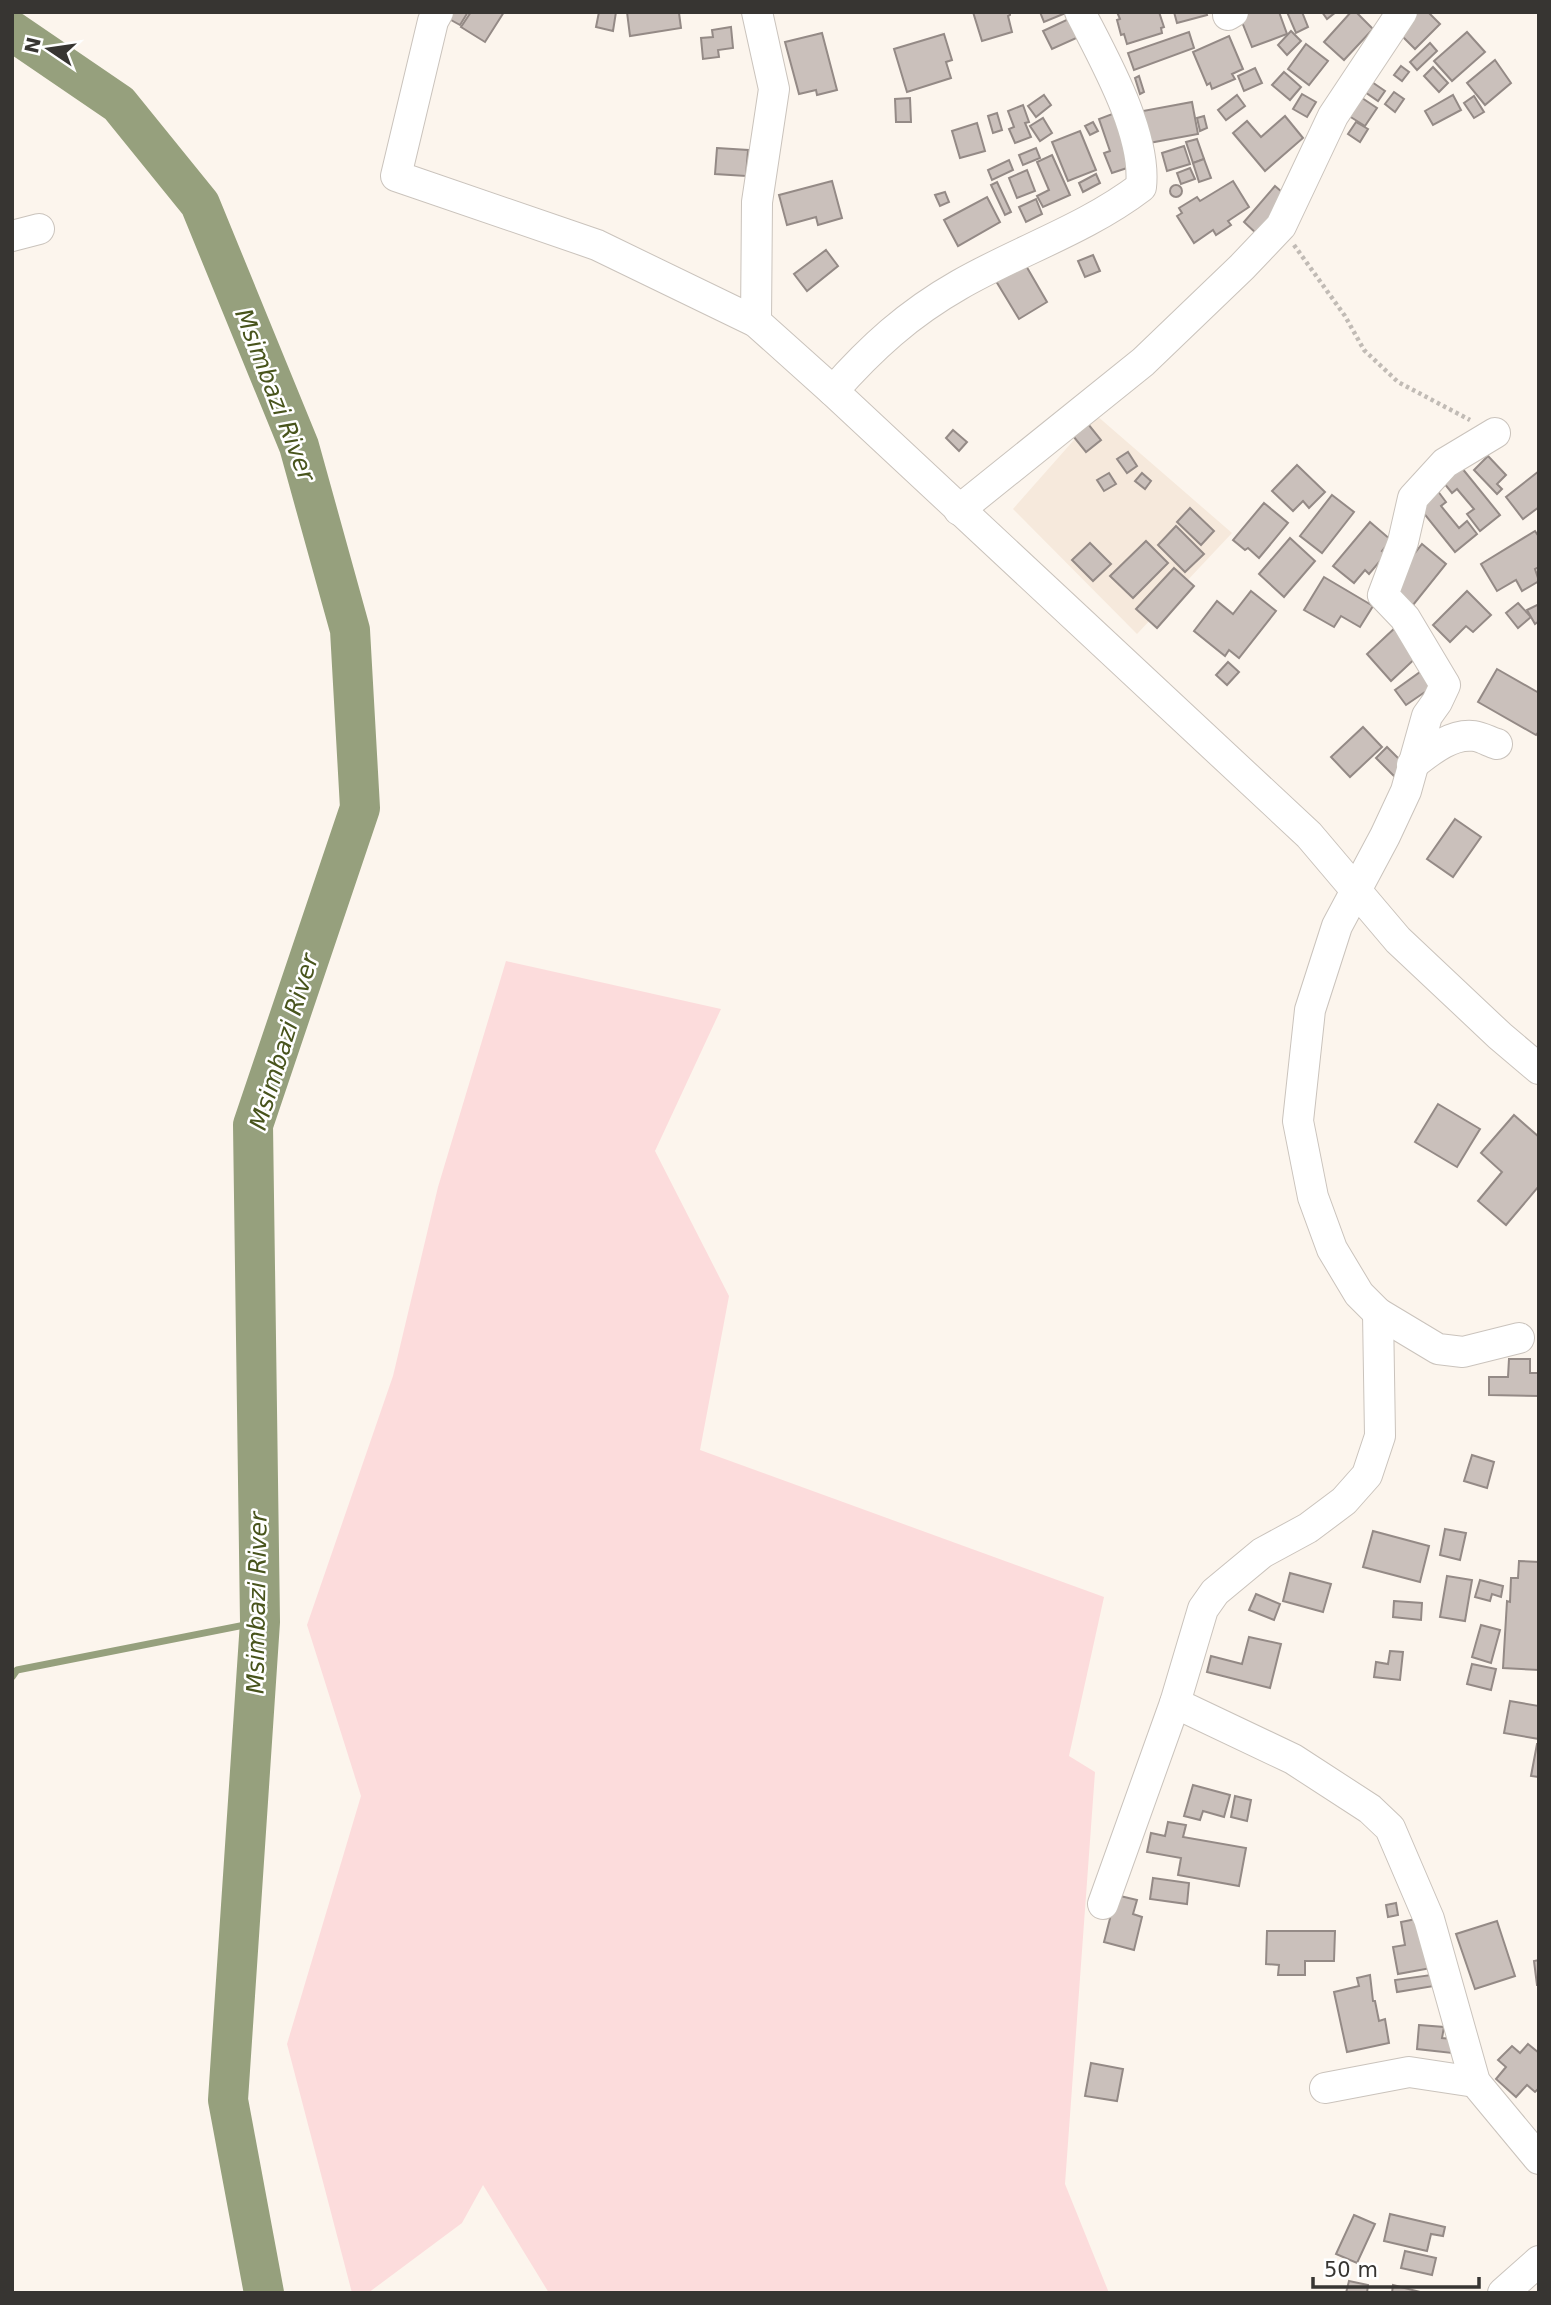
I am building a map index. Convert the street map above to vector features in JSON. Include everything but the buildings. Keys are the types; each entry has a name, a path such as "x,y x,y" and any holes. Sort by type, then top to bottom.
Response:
{"street":[{"path":"756,322 757,202 774,89 757,12"},
{"path":"833,391 887,334 924,307 970,279 1113,208 1141,187 1143,168 1130,120 1080,12"},
{"path":"959,510 1143,362 1281,226 1333,116 1402,12"},
{"path":"429,15 396,176 597,245 756,322 1309,835 1398,940 1539,1069"},
{"path":"1495,433 1446,463 1413,498 1403,542 1383,595 1405,618 1445,685 1427,716 1406,791 1338,926 1310,1010 1298,1121 1313,1197 1332,1249 1359,1294 1378,1313 1438,1349 1464,1352 1519,1338"},
{"path":"1412,765 1435,747 1456,739 1473,736 1497,744"},
{"path":"1103,1904 1175,1703 1203,1609 1215,1592 1262,1553 1308,1528 1344,1501 1367,1475 1380,1436 1378,1313"},
{"path":"1175,1703 1293,1759 1370,1809 1391,1828 1429,1919 1475,2082 1539,2159"},
{"path":"1325,2088 1409,2072 1475,2082"},
{"path":"1503,2293 1539,2261"}],"path":[{"path":"1281,226 1345,316 1364,350 1398,382 1495,433"}],"shaded area":[{"path":"1096,415 1232,533 1137,634 1013,509"},
{"path":"506,961 721,1009 655,1151 729,1296 700,1450 1104,1597 1069,1756 1095,1772 1065,2184 1109,2293 549,2293 483,2185 462,2223 368,2293 352,2293 287,2044 361,1796 307,1625 393,1376 438,1187"}],"waterway":[{"name":"Msimbazi River","path":"12,31 119,104 200,204 299,446 350,630 360,808 253,1125 260,1622 228,2100 264,2293"},
{"path":"12,1677 17,1670 260,1622"}]}
